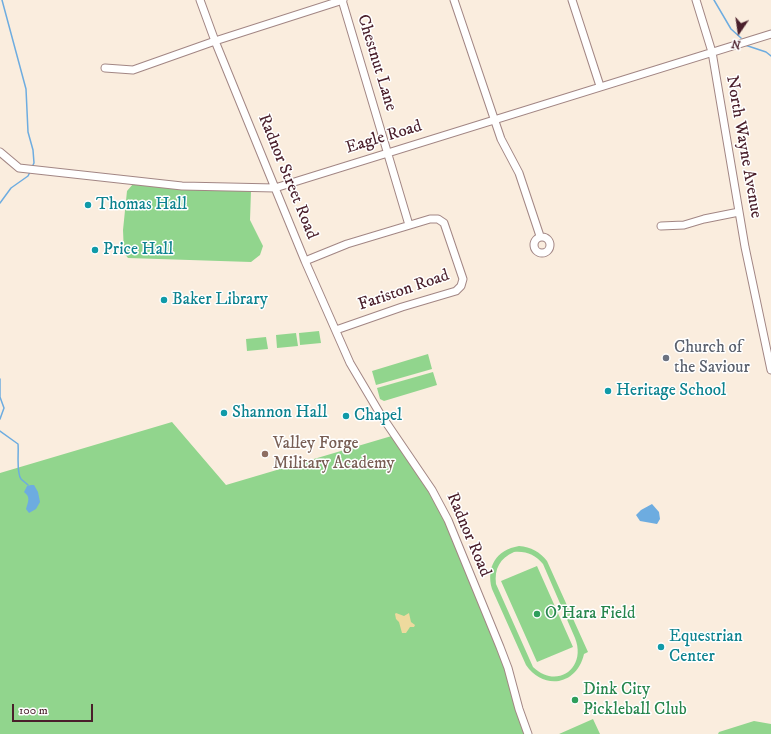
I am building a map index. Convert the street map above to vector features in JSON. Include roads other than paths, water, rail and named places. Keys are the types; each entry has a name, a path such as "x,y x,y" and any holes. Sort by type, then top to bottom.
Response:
{"street":[{"name":"Radnor Street Road","path":"200,0 215,41 305,261 350,363"},
{"path":"105,68 133,70 215,41 342,0"},
{"name":"Chestnut Lane","path":"342,0 409,225"},
{"path":"454,0 504,145 519,173 540,236"},
{"path":"572,0 600,86"},
{"name":"North Wayne Avenue","path":"696,0 712,52 745,247 771,370"},
{"name":"Eagle Road","path":"0,152 19,168 182,186 275,188 771,34"},
{"path":"661,226 684,225 704,219 739,212"},
{"name":"Fariston Road","path":"305,261 347,244 409,225 434,219 438,219 444,223 463,279 461,286 456,291 402,307 336,330"},
{"name":"Radnor Road","path":"350,363 379,412 432,490 440,505 500,647 528,734"}],"water":[{"path":"34,485 38,492 40,502 36,509 29,513 26,509 28,496 24,492 27,486"},
{"path":"652,504 659,512 660,519 657,524 640,521 636,515 641,510"}],"waterway":[{"path":"2,0 26,89 28,132 33,150 34,163 32,167"},
{"path":"714,0 731,29 741,38"},
{"path":"745,45 766,52 771,56"},
{"path":"0,203 11,188 28,176 30,172"},
{"path":"0,379 0,397 4,408 0,419"},
{"path":"0,431 18,444 19,476 28,485"}],"place":[{"name":"Thomas Hall","path":"88,205"},
{"name":"Price Hall","path":"95,250"},
{"name":"Baker Library","path":"164,300"},
{"name":"Church of the Saviour","path":"666,358"},
{"name":"Heritage School","path":"608,391"},
{"name":"Shannon Hall","path":"224,413"},
{"name":"Chapel","path":"346,416"},
{"name":"Valley Forge Military Academy","path":"265,454"},
{"name":"O’Hara Field","path":"537,614"},
{"name":"Equestrian Center","path":"661,647"},
{"name":"Dink City Pickleball Club","path":"575,700"}]}
